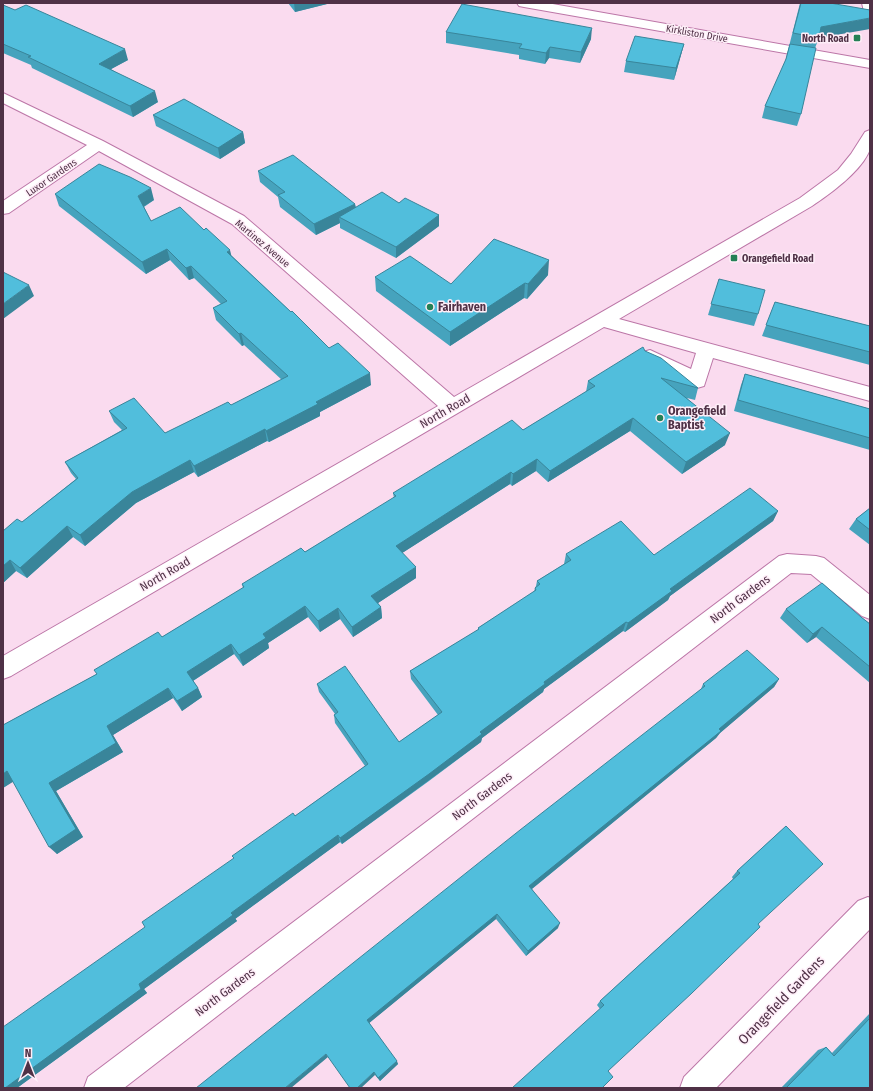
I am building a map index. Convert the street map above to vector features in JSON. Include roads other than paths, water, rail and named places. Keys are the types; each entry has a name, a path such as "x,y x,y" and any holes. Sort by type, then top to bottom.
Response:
{"street":[{"name":"Kirkliston Drive","path":"524,3 870,64"},
{"path":"869,3 870,13"},
{"name":"Martinez Avenue","path":"3,97 98,144 238,220 452,407"},
{"name":"North Road","path":"3,668 694,265 806,202 831,186 849,168 870,135"},
{"name":"Luxor Gardens","path":"3,209 98,144"},
{"path":"600,320 870,394"},
{"path":"650,357 698,381 706,349"},
{"name":"North Gardens","path":"99,1088 787,563 816,565 870,609"},
{"name":"Orangefield Gardens","path":"695,1088 868,911"}],"place":[{"name":"North Road","path":"857,38"},
{"name":"Orangefield Road","path":"734,258"},
{"name":"Fairhaven","path":"430,307"},
{"name":"Orangefield Baptist","path":"660,418"}]}
